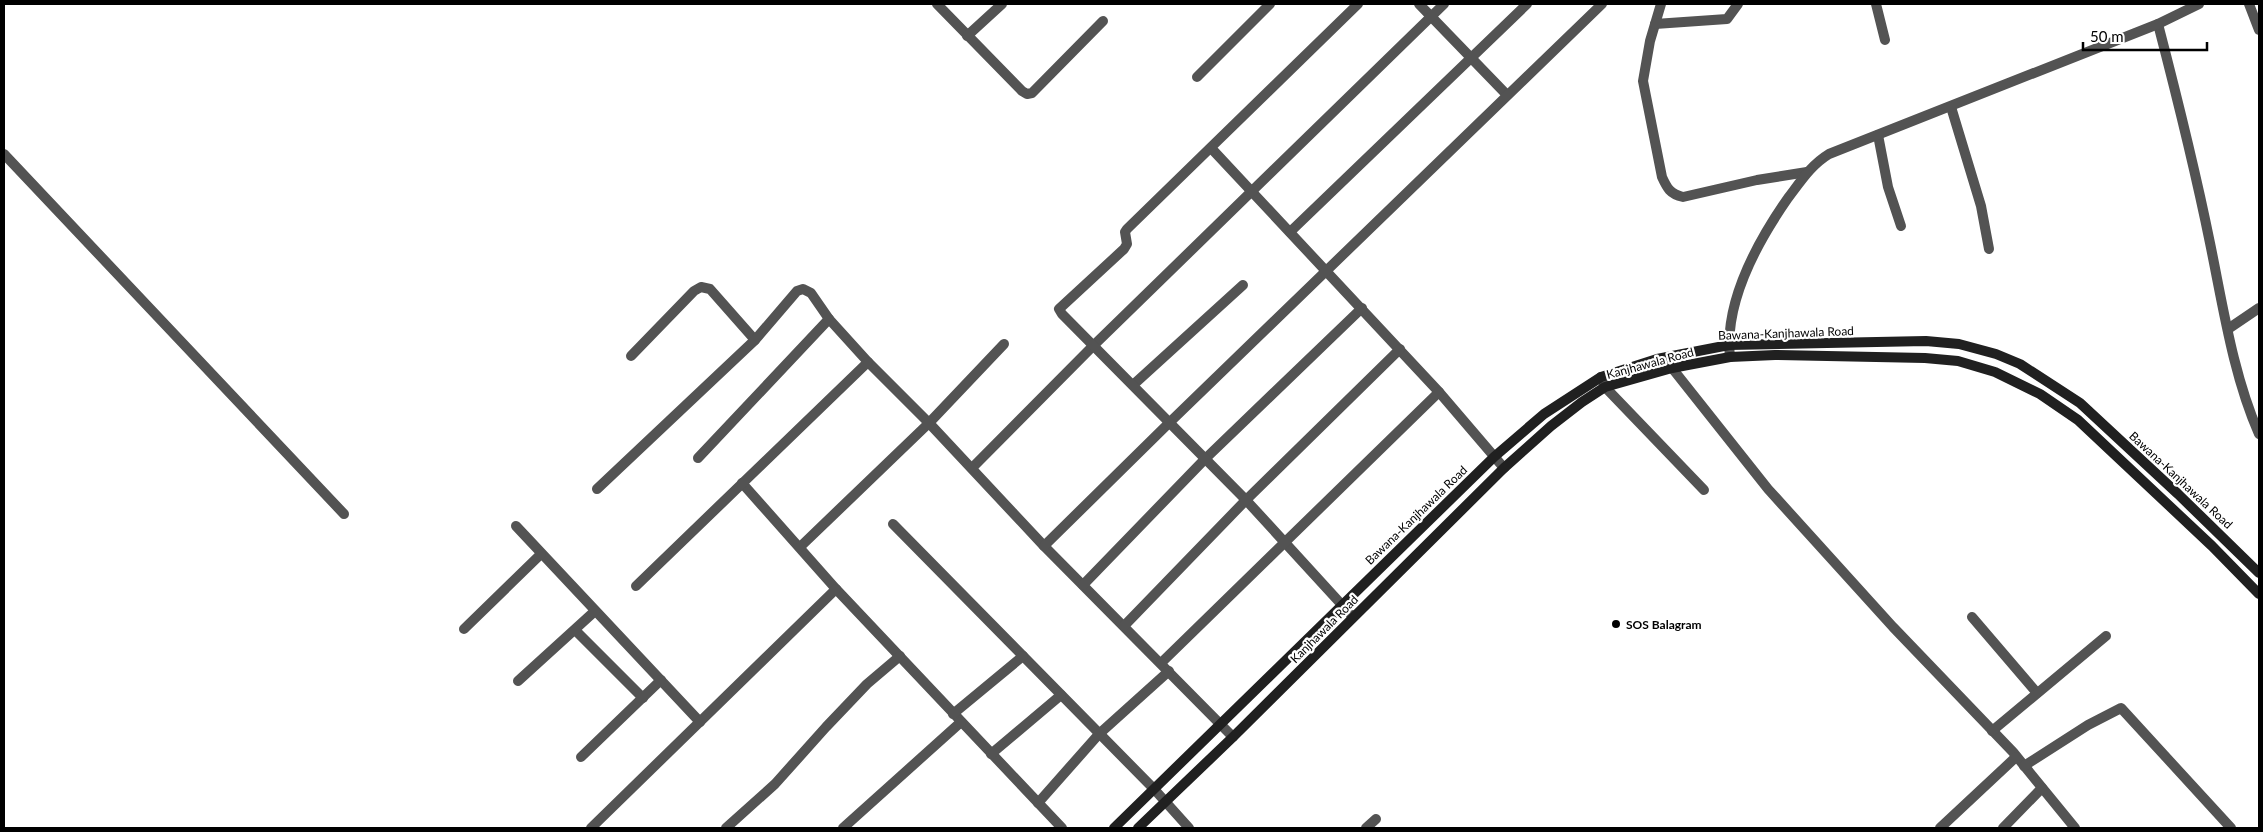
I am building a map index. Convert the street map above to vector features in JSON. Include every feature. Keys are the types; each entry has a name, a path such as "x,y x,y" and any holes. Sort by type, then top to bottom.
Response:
{"main road":[{"name":"Bawana-Kanjhawala Road","path":"1114,828 1494,456 1544,414 1601,377 1667,357 1729,345 1926,341 1959,344 1996,354 2020,364 2048,380 2094,416 2259,573"},
{"name":"Kanjhawala Road","path":"1138,828 1234,737 1504,468 1552,426 1582,402 1606,387 1672,368 1730,356 1775,355 1925,358 1958,361 1995,372 2040,394 2085,426 2168,504 2259,594"},
{"path":"2085,426 2094,416"},
{"path":"2168,504 2178,494"},
{"path":"2227,561 2237,551"}],"street":[{"path":"936,4 1027,94 1032,94 1103,21"},
{"path":"967,36 1002,4"},
{"path":"1197,77 1270,4"},
{"path":"1353,617 1246,500 1092,346 1059,309 1124,249 1127,244 1125,232 1127,229 1358,4"},
{"path":"1420,4 1507,95"},
{"path":"972,468 1092,346 1444,4"},
{"path":"1290,232 1527,4"},
{"path":"1044,546 1602,4"},
{"path":"1661,4 1650,41 1644,81 1662,177 1668,189 1674,195 1683,197 1757,180 1807,172"},
{"path":"1655,24 1727,19 1738,4"},
{"path":"1876,4 1886,40"},
{"path":"1730,356 1729,345 1733,316 1742,281 1765,231 1807,172 1818,161 1829,154 2158,24 2199,4"},
{"path":"2254,9 2259,30"},
{"path":"2158,24 2191,154 2228,330 2251,416 2259,434"},
{"path":"1951,107 1981,206 1989,249"},
{"path":"1878,135 1888,187 1901,226"},
{"path":"1211,148 1400,349 1504,468"},
{"path":"4,154 344,514"},
{"path":"1133,385 1243,286"},
{"path":"631,356 694,291 701,287 710,289 755,340"},
{"path":"597,489 755,340 797,291 804,289 811,293 829,319 868,362 929,423 1044,546 1234,737"},
{"path":"1084,585 1206,459 1362,308"},
{"path":"2228,330 2259,308"},
{"path":"698,458 829,319"},
{"path":"800,547 929,423 1004,344"},
{"path":"1124,626 1246,500 1400,349"},
{"path":"1667,357 1672,368 1768,489 1893,627 1992,730 2076,828"},
{"path":"636,586 868,362"},
{"path":"1601,377 1606,387 1704,490"},
{"path":"1161,662 1439,392"},
{"path":"742,483 836,589 1062,828"},
{"path":"893,524 1154,789 1189,828"},
{"path":"516,526 700,722"},
{"path":"464,629 542,554"},
{"path":"591,828 836,589"},
{"path":"518,681 595,610"},
{"path":"1972,617 2037,693"},
{"path":"574,630 643,698"},
{"path":"1992,730 2106,636"},
{"path":"726,828 775,784 867,684 900,656"},
{"path":"953,714 1023,656"},
{"path":"1038,803 1100,734 1170,671"},
{"path":"581,757 661,680"},
{"path":"992,754 1061,695"},
{"path":"2024,766 2088,724 2121,708 2231,828"},
{"path":"843,828 961,722"},
{"path":"1940,828 2016,757"},
{"path":"2004,828 2042,788"},
{"path":"1366,828 1376,819"}],"place":[{"name":"SOS Balagram","path":"1616,624"}]}
